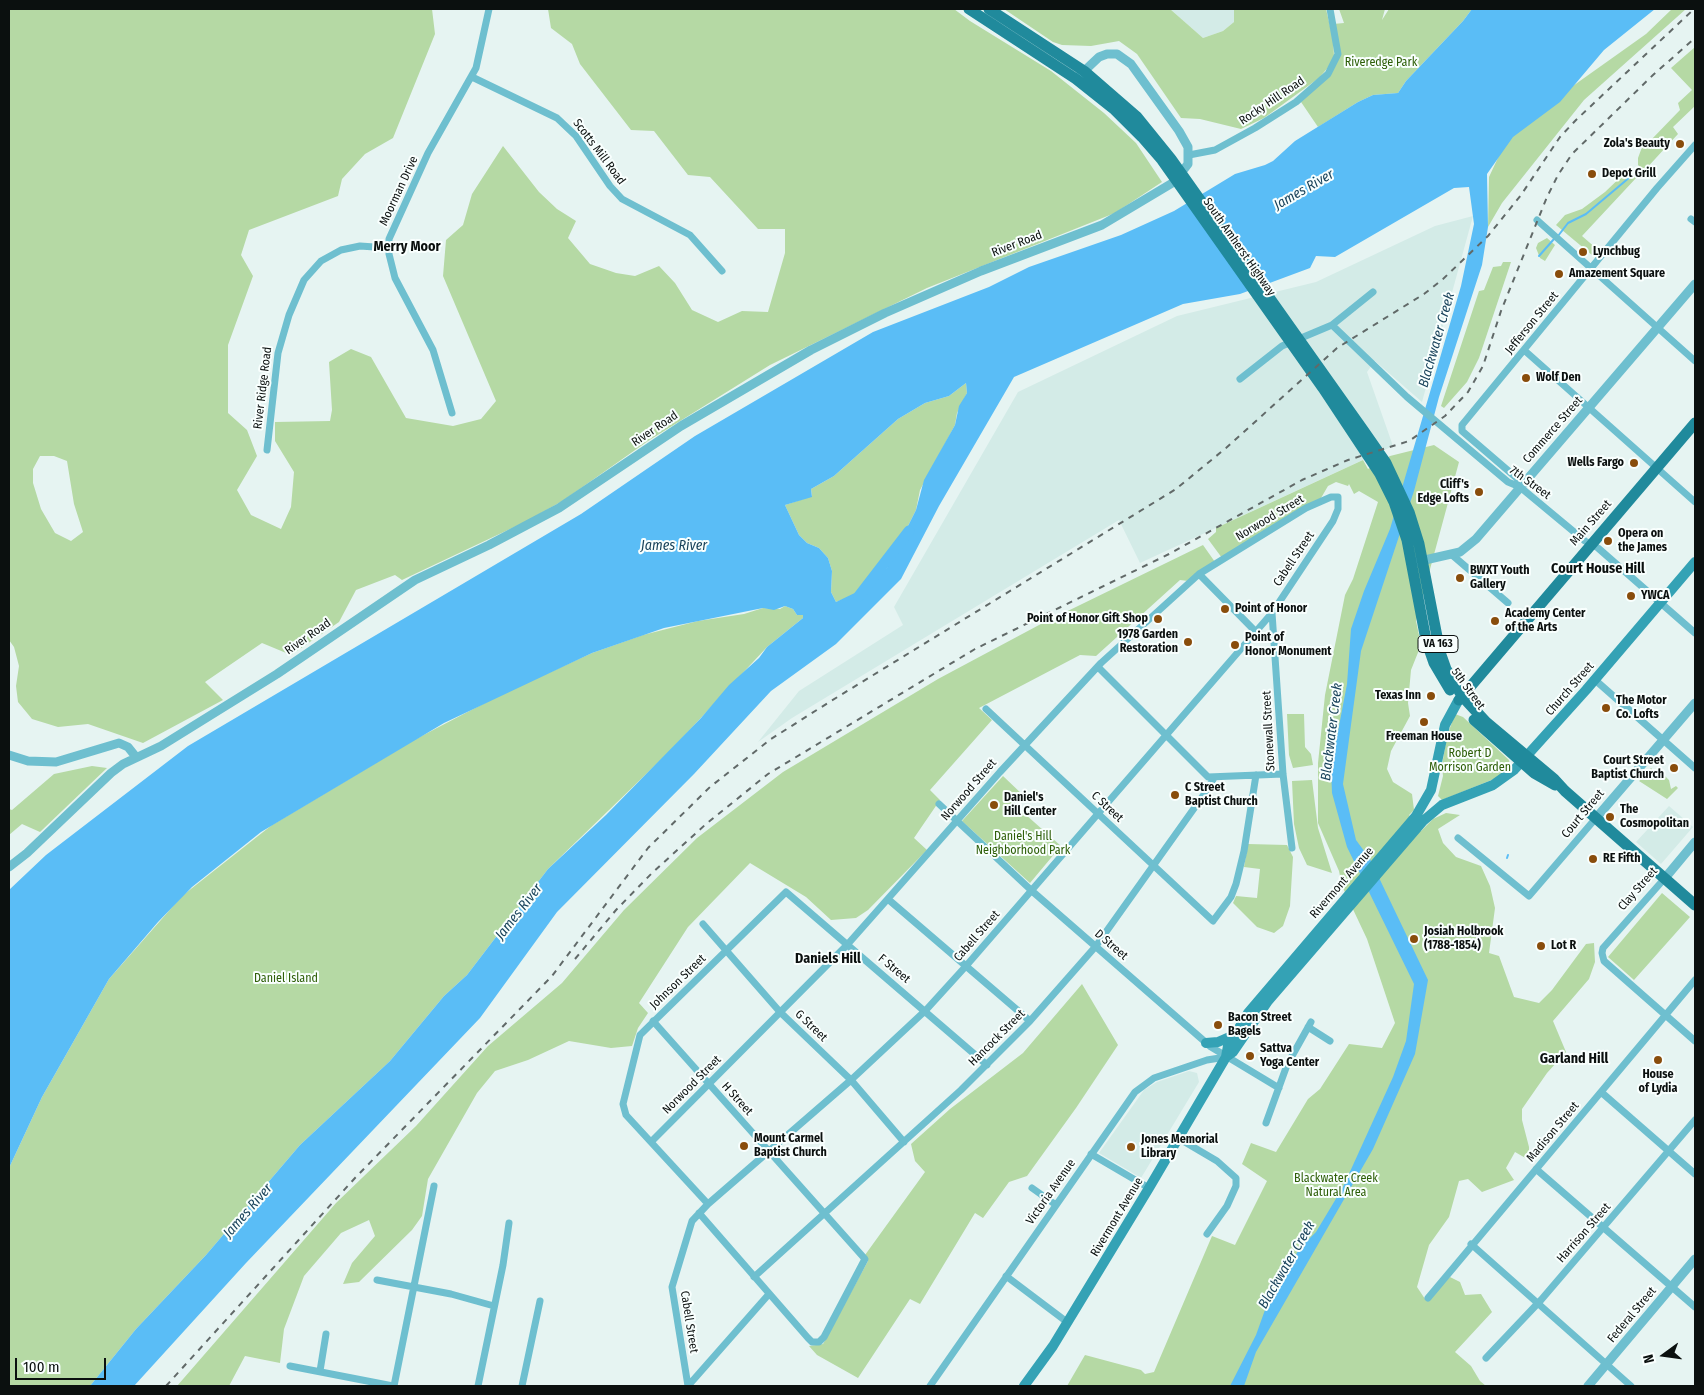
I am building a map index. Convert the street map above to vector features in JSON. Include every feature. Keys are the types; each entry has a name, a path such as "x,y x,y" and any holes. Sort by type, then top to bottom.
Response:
{"main road":[{"name":"South Amherst Highway","path":"969,9 1080,75"},
{"name":"South Amherst Highway","path":"989,9 1138,117 1380,454 1404,500 1417,562"},
{"name":"Main Street","path":"1437,769 1445,725 1460,698 1695,423"},
{"name":"5th Street","path":"1417,562 1428,588 1440,652 1460,698"},
{"name":"5th Street","path":"1417,562 1417,596 1426,640 1434,663 1475,722 1524,759 1534,773 1565,791 1695,905"},
{"name":"Church Street","path":"1442,805 1493,785 1505,778 1524,759 1695,562"},
{"path":"1437,769 1435,800 1442,805"},
{"name":"Rivermont Avenue","path":"1420,818 1437,769"},
{"name":"Rivermont Avenue","path":"1024,1386 1067,1322 1149,1188 1226,1057 1228,1046 1235,1034 1420,818 1442,805"},
{"name":"Rivermont Avenue","path":"1226,1057 1234,1052 1252,1015"},
{"path":"1206,1043 1218,1042 1235,1034"}],"street":[{"name":"Moorman Drive","path":"452,413 439,365 427,338 400,289 391,265 388,248 392,230 428,153 455,102 472,77 479,58 489,9"},
{"name":"Rocky Hill Road","path":"1189,155 1215,150 1255,128 1296,102 1328,74 1338,54 1330,9"},
{"path":"1080,75 1099,57 1107,54 1117,54 1127,60 1179,132 1188,147 1189,155"},
{"name":"Scotts Mill Road","path":"472,77 557,118 576,136 610,186 622,200 690,234 722,271"},
{"name":"Jefferson Street","path":"1520,487 1519,480 1462,431 1462,425 1695,145"},
{"name":"River Road","path":"9,866 50,832 111,773 136,757 161,746 277,674 415,580 489,545 559,508 681,426 769,373 885,313 1013,258 1088,231 1118,216 1174,182 1186,169 1189,155"},
{"path":"1537,220 1695,361"},
{"name":"River Ridge Road","path":"267,450 279,347 289,315 304,280 321,261 341,250 360,246 388,248"},
{"name":"Commerce Street","path":"1417,562 1460,552 1476,539 1695,284"},
{"path":"1240,379 1282,346 1332,326 1373,292"},
{"name":"7th Street","path":"1332,326 1407,396 1470,450 1508,482 1520,487 1590,544 1598,548 1695,633"},
{"path":"1524,350 1695,502"},
{"name":"Norwood Street","path":"651,1142 847,945 1098,667 1199,574 1306,508 1331,497 1338,497"},
{"name":"Cabell Street","path":"688,1386 672,1287 688,1231 699,1213 851,1080 926,1010 966,966 1165,735 1223,672 1272,613 1333,522 1338,509 1338,497"},
{"path":"1451,554 1508,603"},
{"path":"1199,574 1256,632"},
{"name":"Stonewall Street","path":"1272,613 1283,774 1292,848"},
{"path":"1098,667 1208,777 1283,774"},
{"path":"1594,679 1695,768"},
{"name":"Court Street","path":"1458,838 1529,896 1695,703"},
{"name":"C Street","path":"986,709 1214,921 1231,898 1236,884 1244,851 1256,775"},
{"path":"9,754 28,761 56,762 119,743 128,747 136,757"},
{"name":"Hancock Street","path":"754,1277 823,1212 904,1142 1030,1021 1096,946 1214,778"},
{"name":"D Street","path":"940,804 1032,891 1206,1043 1278,1088"},
{"name":"Clay Street","path":"1665,1016 1604,961 1602,953 1603,948 1695,842"},
{"name":"F Street","path":"786,892 987,1064"},
{"name":"Johnson Street","path":"651,1142 622,1109 640,1035 786,892"},
{"path":"889,900 1030,1021"},
{"name":"G Street","path":"703,924 780,1012 851,1080 904,1142"},
{"name":"Madison Street","path":"1428,1298 1471,1244 1536,1170 1695,980"},
{"path":"1665,1016 1695,1041"},
{"name":"H Street","path":"653,1021 865,1259 824,1337 819,1342 812,1342 769,1294"},
{"path":"1266,1123 1287,1065 1310,1025 1330,1041"},
{"name":"Victoria Avenue","path":"930,1386 1135,1092 1146,1082 1207,1060 1226,1057"},
{"path":"1602,1092 1695,1174"},
{"name":"Harrison Street","path":"1486,1358 1538,1303 1604,1228 1695,1120"},
{"path":"1178,1138 1229,1170 1236,1178 1236,1186 1227,1206 1207,1234"},
{"path":"651,1142 708,1204"},
{"path":"1092,1154 1149,1188"},
{"path":"1536,1170 1695,1307"},
{"path":"290,1366 394,1386 434,1186"},
{"path":"1032,1188 1056,1205"},
{"path":"688,1386 769,1294 699,1213"},
{"path":"478,1386 509,1223"},
{"path":"1471,1244 1631,1386"},
{"name":"Federal Street","path":"1588,1386 1695,1259"},
{"path":"1006,1276 1067,1322"},
{"path":"377,1280 494,1306"},
{"path":"522,1386 540,1300"},
{"path":"320,1371 326,1334"}],"shaded area":[{"path":"1170,9 1234,9 1234,22 1223,31 1203,38"},
{"path":"1473,216 1422,402 1375,361 1367,372 1393,446 1140,563 1119,520 792,718 758,742 799,691 903,625 894,607 1018,392 1177,316 1316,282 1435,226"},
{"path":"1669,806 1693,827 1661,864 1636,842"},
{"path":"1189,1071 1197,1073 1199,1082 1141,1178 1099,1153 1144,1090 1157,1082"}],"green space":[{"path":"9,9 432,9 435,34 393,138 365,154 342,179 338,196 249,230 241,255 253,276 228,345 228,413 247,430 257,456 237,490 251,515 281,529 291,507 294,472 275,441 275,422 330,421 332,410 329,362 351,349 371,357 406,418 453,426 481,419 496,401 443,276 446,240 463,225 472,194 503,146 539,192 557,209 576,221 568,238 590,264 616,273 635,276 659,266 675,283 692,310 718,322 742,311 768,312 785,253 785,229 758,229 710,177 688,175 654,131 631,130 580,64 572,44 551,28 548,9 954,9 1051,71 1104,113 1136,143 1162,182 1115,213 927,288 770,365 648,441 564,500 527,521 402,580 395,575 356,590 339,622 291,655 262,643 205,682 223,700 143,743 88,724 58,727 32,719 18,702 16,686 19,666 14,647 9,640","holes":["40,456 54,456 67,461 74,504 83,532 71,541 55,533 41,509 33,483 33,469"]},
{"path":"1004,9 1170,9 1203,38 1223,31 1234,22 1234,9 1326,9 1333,39 1334,56 1331,64 1319,78 1264,118 1241,129 1200,119 1181,118 1137,54 1119,41 1091,46 1062,45 1053,42"},
{"name":"Riveredge Park","path":"1339,9 1385,9 1382,20 1389,9 1472,9 1406,81 1398,93 1373,95 1318,127 1299,99 1333,67 1338,47 1333,24 1344,23"},
{"path":"1672,9 1686,9 1584,100 1502,203 1488,227 1489,177 1511,130 1646,34"},
{"path":"1695,47 1695,106 1673,127 1678,134 1644,171 1638,165 1638,158 1645,139 1649,142 1680,110 1678,103 1692,90 1671,68"},
{"path":"1628,170 1637,177 1582,236 1597,249 1592,255 1556,225 1565,215 1582,209 1605,192"},
{"path":"1547,238 1555,245 1545,261 1540,258 1536,248 1538,243"},
{"path":"1503,262 1511,262 1479,358 1467,382 1444,408 1441,406 1479,291 1484,290 1493,267 1501,266"},
{"path":"966,383 967,393 957,413 955,425 920,490 916,510 893,559 886,569 874,575 863,589 836,602 831,592 832,571 828,558 819,548 807,543 799,535 785,505 812,496 811,489 834,476 898,419 925,403 949,396"},
{"name":"Blackwater Creek Natural Area","path":"1434,445 1459,462 1416,621 1421,645 1411,670 1408,703 1410,716 1391,751 1387,769 1393,782 1412,794 1414,810 1409,815 1421,831 1433,819 1446,813 1460,815 1438,829 1443,843 1456,857 1481,866 1490,886 1495,908 1489,953 1499,956 1514,997 1539,1003 1552,990 1586,944 1594,943 1595,962 1589,979 1553,1021 1566,1052 1547,1073 1522,1109 1522,1120 1529,1147 1529,1160 1515,1152 1506,1168 1514,1180 1482,1192 1468,1179 1459,1181 1449,1217 1429,1245 1417,1287 1425,1299 1450,1277 1460,1282 1465,1295 1481,1294 1492,1312 1455,1352 1471,1366 1480,1381 1486,1386 1067,1386 1085,1355 1141,1370 1145,1374 1154,1372 1212,1236 1235,1245 1267,1181 1242,1164 1251,1143 1276,1152 1308,1099 1320,1089 1349,1044 1382,1048 1395,1023 1367,939 1342,886 1339,871 1318,823 1318,763 1325,695 1345,595 1353,579 1378,502 1359,491 1354,494 1349,484 1348,486 1336,482 1328,486 1321,498 1222,558 1208,539 1216,532 1216,528 1363,460 1368,469 1390,456"},
{"path":"1203,545 1215,562 1188,581 1180,580 1096,656 1080,655 979,708 992,720 930,790 940,800 914,838 927,850 868,910 856,918 831,920 806,897 750,863 688,927 639,1003 648,1013 638,1028 632,1046 611,1048 569,1041 528,1060 495,1071 477,1093 428,1179 422,1216 412,1230 359,1282 343,1284 352,1263 375,1236 369,1220 341,1233 304,1276 284,1329 280,1363 245,1356 229,1386 177,1386 336,1203 416,1126 488,1046 562,983 624,910 697,838 783,772 938,679 1039,625"},
{"name":"Daniel Island","path":"785,606 793,609 797,615 803,615 803,618 767,647 670,751 548,869 467,975 444,996 390,1061 300,1145 206,1255 136,1329 90,1386 9,1386 9,1168 42,1097 109,979 182,896 272,825 414,740 500,695 592,653 643,635 698,621 744,614 763,608 780,609"},
{"path":"1287,714 1304,714 1305,747 1311,754 1313,765 1293,768 1289,755"},
{"name":"Robert D Morrison Garden","path":"1455,714 1463,717 1509,760 1511,769 1499,777 1442,800 1438,796 1443,776 1442,765 1447,736"},
{"path":"92,766 107,768 40,832 22,824 9,835 9,809 12,810 54,774"},
{"path":"1651,768 1656,773 1660,771 1669,780 1671,789 1676,786 1678,788 1667,799 1639,781 1647,775"},
{"name":"Daniel's Hill Neighborhood Park","path":"1003,776 1024,796 1016,806 1061,846 1030,883 962,821"},
{"path":"1312,780 1318,828 1332,873 1307,865 1299,848 1294,824 1292,781"},
{"path":"1248,844 1287,845 1293,857 1290,906 1283,926 1274,933 1257,927 1233,903 1236,896 1257,898 1260,869 1244,867"},
{"path":"1662,893 1690,917 1634,980 1608,957"},
{"path":"1082,984 1118,1045 1076,1108 1027,1176 1009,1182 983,1218 975,1213 920,1304 910,1299 858,1378 817,1355 809,1346 823,1344 868,1261 865,1255 925,1172 915,1161 911,1144 950,1109 1023,1053"}],"water":[{"path":"1472,9 1655,9 1604,50 1560,102 1513,137 1487,174 1488,227 1482,265 1439,397 1414,491 1361,651 1343,784 1356,840 1370,859 1428,980 1415,1054 1373,1149 1256,1352 1244,1386 1230,1386 1256,1335 1270,1296 1300,1248 1316,1232 1343,1187 1393,1077 1406,1041 1414,984 1347,847 1332,793 1331,768 1347,684 1351,629 1364,591 1390,529 1461,286 1474,224 1469,187 1454,188 1335,257 1316,256 1310,268 1240,294 1183,304 1014,377 939,506 901,579 836,644 771,691 694,774 557,912 480,1018 246,1263 134,1386 90,1386 136,1329 206,1255 300,1145 390,1061 444,996 467,975 548,869 606,815 701,718 729,685 759,658 767,647 803,618 803,615 797,615 793,609 785,606 774,610 763,608 664,628 592,653 444,723 261,832 192,887 158,922 109,979 42,1097 9,1168 9,890 46,855 188,746 581,514 695,436 873,332 989,287 1029,267 1121,235 1174,211 1235,174 1273,161 1295,141 1358,102 1373,95 1398,93 1406,81","holes":["966,383 967,393 959,406 955,425 924,480 916,510 893,559 886,569 873,575 863,589 836,602 831,592 832,571 828,558 819,548 807,543 799,535 785,505 812,497 811,489 834,476 898,419 925,403 949,396"]}],"waterway":[{"path":"1558,236 1568,223 1586,214 1630,177"},
{"path":"1539,256 1554,239"},
{"name":"James River","path":"859,596 909,531"}],"railway":[{"path":"166,1386 355,1178 552,976 648,848 710,787 771,739 1176,489 1226,448 1337,348 1424,294 1443,279 1488,236 1521,195 1560,137 1694,9"},
{"path":"575,959 616,910 652,873 706,824 768,774 975,649 1169,554 1302,480 1348,460 1409,441 1445,416 1468,392 1483,366 1501,311 1547,197 1558,175 1572,154 1653,75 1695,38"}],"place":[{"name":"Zola's Beauty","path":"1680,144"},
{"name":"Depot Grill","path":"1592,174"},
{"name":"Lynchbug","path":"1583,252"},
{"name":"Amazement Square","path":"1559,274"},
{"name":"Wolf Den","path":"1526,378"},
{"name":"Wells Fargo","path":"1634,463"},
{"name":"Cliff's Edge Lofts","path":"1479,492"},
{"name":"Opera on the James","path":"1608,541"},
{"name":"BWXT Youth Gallery","path":"1460,578"},
{"name":"YWCA","path":"1631,596"},
{"name":"Point of Honor","path":"1225,609"},
{"name":"Point of Honor Gift Shop","path":"1158,619"},
{"name":"Academy Center of the Arts","path":"1495,621"},
{"name":"1978 Garden Restoration","path":"1188,642"},
{"name":"Point of Honor Monument","path":"1235,645"},
{"name":"Texas Inn","path":"1431,696"},
{"name":"The Motor Co. Lofts","path":"1606,708"},
{"name":"Freeman House","path":"1424,722"},
{"name":"Court Street Baptist Church","path":"1674,768"},
{"name":"C Street Baptist Church","path":"1175,795"},
{"name":"Daniel's Hill Center","path":"994,805"},
{"name":"The Cosmopolitan","path":"1610,817"},
{"name":"RE Fifth","path":"1593,859"},
{"name":"Josiah Holbrook (1788-1854)","path":"1414,939"},
{"name":"Lot R","path":"1541,946"},
{"name":"Bacon Street Bagels","path":"1218,1025"},
{"name":"Sattva Yoga Center","path":"1250,1056"},
{"name":"House of Lydia","path":"1658,1060"},
{"name":"Mount Carmel Baptist Church","path":"744,1146"},
{"name":"Jones Memorial Library","path":"1131,1147"}],"district":[{"name":"Merry Moor","path":"407,247"},
{"name":"Court House Hill","path":"1598,569"},
{"name":"Daniels Hill","path":"828,959"},
{"name":"Garland Hill","path":"1574,1059"}],"water label":[{"name":"Blackwater Creek","path":"1437,340"},
{"name":"Blackwater Creek","path":"1332,732"},
{"name":"Blackwater Creek","path":"1287,1265"}]}
